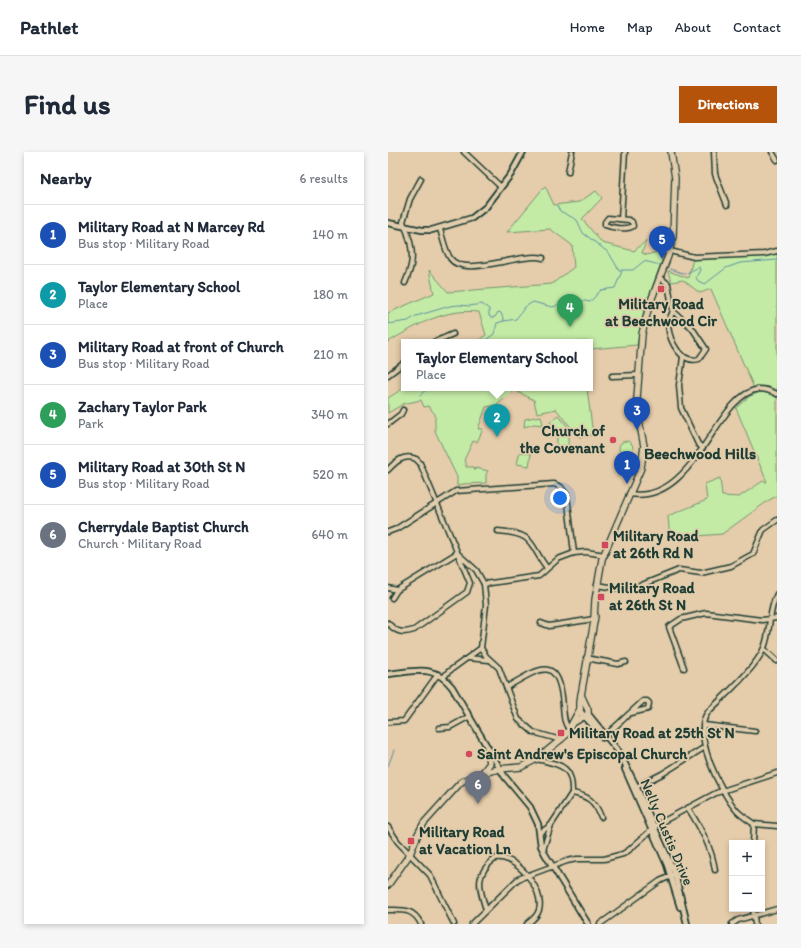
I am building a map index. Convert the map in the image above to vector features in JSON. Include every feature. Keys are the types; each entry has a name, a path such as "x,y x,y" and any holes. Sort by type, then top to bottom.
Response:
{"main road":[{"path":"572,723 586,716 582,708 581,694 586,658 594,619 602,559 605,555 644,455 643,436 637,410 642,334 649,306 661,278 670,251 675,203 675,178 671,152"},
{"path":"478,774 499,768 521,767 537,759 561,740 582,708"},
{"path":"388,885 410,854 418,834 449,794 461,782 486,770 490,763 487,747"}],"street":[{"path":"464,152 500,187"},
{"path":"388,223 422,230 440,229 472,218 486,207 517,165 523,152"},
{"path":"568,172 572,152"},
{"path":"621,220 625,152"},
{"path":"714,152 715,174 727,205"},
{"path":"772,152 777,160"},
{"path":"405,283 411,266 412,256 408,231 403,222 416,186 421,179"},
{"path":"608,218 621,220 629,220 632,222 633,226 627,228 605,225 605,220 608,218"},
{"path":"440,229 446,250 451,260 457,265 477,266 518,259 537,257 543,258"},
{"path":"670,251 694,257 764,254 777,251"},
{"path":"661,278 668,284 673,311 668,327 675,347 683,356 689,359 699,359 706,349 692,328 673,311"},
{"path":"441,339 453,334"},
{"path":"683,356 679,385 681,408 698,444 703,448"},
{"path":"388,375 401,365"},
{"path":"612,376 639,375"},
{"path":"629,494 643,494 666,486 688,468 737,402 751,392 760,389 768,390 777,394"},
{"path":"388,424 403,410"},
{"path":"388,470 394,463 403,458 410,456 416,459 464,567 470,584 467,592 414,630 408,632 398,632 388,623"},
{"path":"388,532 396,530 450,493 463,489 554,484 561,487 567,495 574,553"},
{"path":"599,585 629,590 679,570 701,573 731,566 753,554 763,530 777,520"},
{"path":"498,531 513,533 526,538 537,550 547,568"},
{"path":"484,584 535,577 543,574 547,568 558,559 574,553 586,552 605,555"},
{"path":"457,553 476,570 484,584 486,605 481,648 490,660 499,668 507,687 514,712 522,724 537,734 561,740"},
{"path":"392,598 397,590 457,553"},
{"path":"388,588 397,590"},
{"path":"777,594 774,601 764,649 755,662 707,713 704,725 705,747 723,790 736,809 754,824 777,826"},
{"path":"684,668 669,627 676,622 695,615 710,613 762,620 777,618"},
{"path":"541,623 549,626 555,626 594,619"},
{"path":"443,678 448,672 481,648"},
{"path":"764,649 777,661"},
{"path":"468,658 490,660"},
{"path":"586,658 618,664 626,662"},
{"path":"388,674 416,670 427,671 438,674 455,691 499,768 530,807 540,833 543,850 588,924"},
{"path":"507,687 537,670 553,672 561,683 564,719 569,729"},
{"path":"388,722 404,722 438,674"},
{"path":"604,736 631,713"},
{"path":"439,728 450,727 470,716"},
{"name":"Nelly Custis Drive","path":"586,716 621,758 653,827 673,875 687,924"},
{"path":"704,725 755,731"},
{"path":"635,787 662,774 705,747"},
{"path":"537,759 556,763 568,771 571,779 572,793 551,825 543,850"},
{"path":"472,924 518,879 528,874 577,859 604,859 616,856 629,850 653,827 688,808 723,790 777,773"},
{"path":"572,793 583,795 592,800 601,817"},
{"path":"688,808 700,827 714,859 715,870"},
{"path":"753,840 754,824"},
{"path":"540,833 551,825"},
{"path":"388,827 398,842 430,875 454,924"},
{"path":"486,910 479,886 480,878 485,868 496,858 506,859 528,874 539,901 539,910 534,922 527,924"},
{"path":"600,924 660,881 673,875"},
{"name":"Nelly Custis Drive","path":"673,875 684,924"},
{"path":"388,910 407,909 414,914 420,924"},
{"path":"732,924 738,920 777,909"},
{"path":"753,912 755,924"}],"green space":[{"path":"545,186 554,205 579,202 596,191 602,198 582,219 602,243 634,251 646,241 642,253 647,255 666,249 644,310 637,345 593,349 593,339 480,339 486,335 479,312 466,311 442,315 431,319 388,342 388,313 434,293 429,270 448,292 552,284 574,267 572,245 550,229 507,232"},
{"path":"777,254 777,392 767,387 754,388 711,289 700,293 683,280 671,282 668,271 688,278 693,259"},
{"path":"401,390 513,391 497,405 486,407 478,429 483,429 477,442 473,441 464,460 466,462 466,467 474,467 475,470 476,468 488,471 486,474 486,483 463,484 457,486 457,477 435,431 435,414 428,406 424,407 421,400 403,404 388,413 388,398"},
{"path":"516,391 587,391 593,435 579,437 556,409 537,413 534,400"},
{"path":"761,392 768,392 777,396 777,496 769,500 722,534 670,538 668,516 707,500 705,484 720,478 722,496 739,497 763,481 767,482 736,408 750,396"},
{"path":"558,415 568,427 559,434 550,422"},
{"path":"541,416 543,425 534,424 524,427 525,419"},
{"path":"557,435 568,435 568,446 557,446"},
{"path":"626,441 631,443 633,448 631,453 626,455 621,453 619,448 621,443"},
{"path":"520,452 531,454 529,466 517,464"}],"waterway":[{"path":"557,206 560,211 577,220 583,233 609,253 619,270 633,270 644,261 660,265"},
{"path":"670,269 685,274 699,267 700,270 696,277 698,281 705,284 726,268 740,263 777,260"},
{"path":"388,324 408,321 416,316 450,306 482,304 489,309 489,316 492,318 495,317 498,312 501,313 504,321 516,319 525,307 533,302 552,307 568,298 590,302 601,290 615,288 622,271"},
{"path":"487,339 494,334 497,323 504,321"},
{"path":"420,395 425,391"},
{"path":"388,766 394,750"}],"place":[{"name":"Military Road at 30th St N","path":"662,259"},
{"name":"Military Road at Beechwood Cir","path":"661,289"},
{"name":"Zachary Taylor Park","path":"570,327"},
{"name":"Military Road at front of Church","path":"637,430"},
{"name":"Taylor Elementary School","path":"497,437"},
{"name":"Church of the Covenant","path":"613,440"},
{"name":"Military Road at N Marcey Rd","path":"627,484"},
{"name":"Military Road at 26th Rd N","path":"605,545"},
{"name":"Military Road at 26th St N","path":"601,597"},
{"name":"Military Road at 25th St N","path":"561,733"},
{"name":"Saint Andrew's Episcopal Church","path":"469,754"},
{"name":"Cherrydale Baptist Church","path":"478,804"},
{"name":"Military Road at Vacation Ln","path":"411,841"}],"district":[{"name":"Beechwood Hills","path":"700,453"}]}
